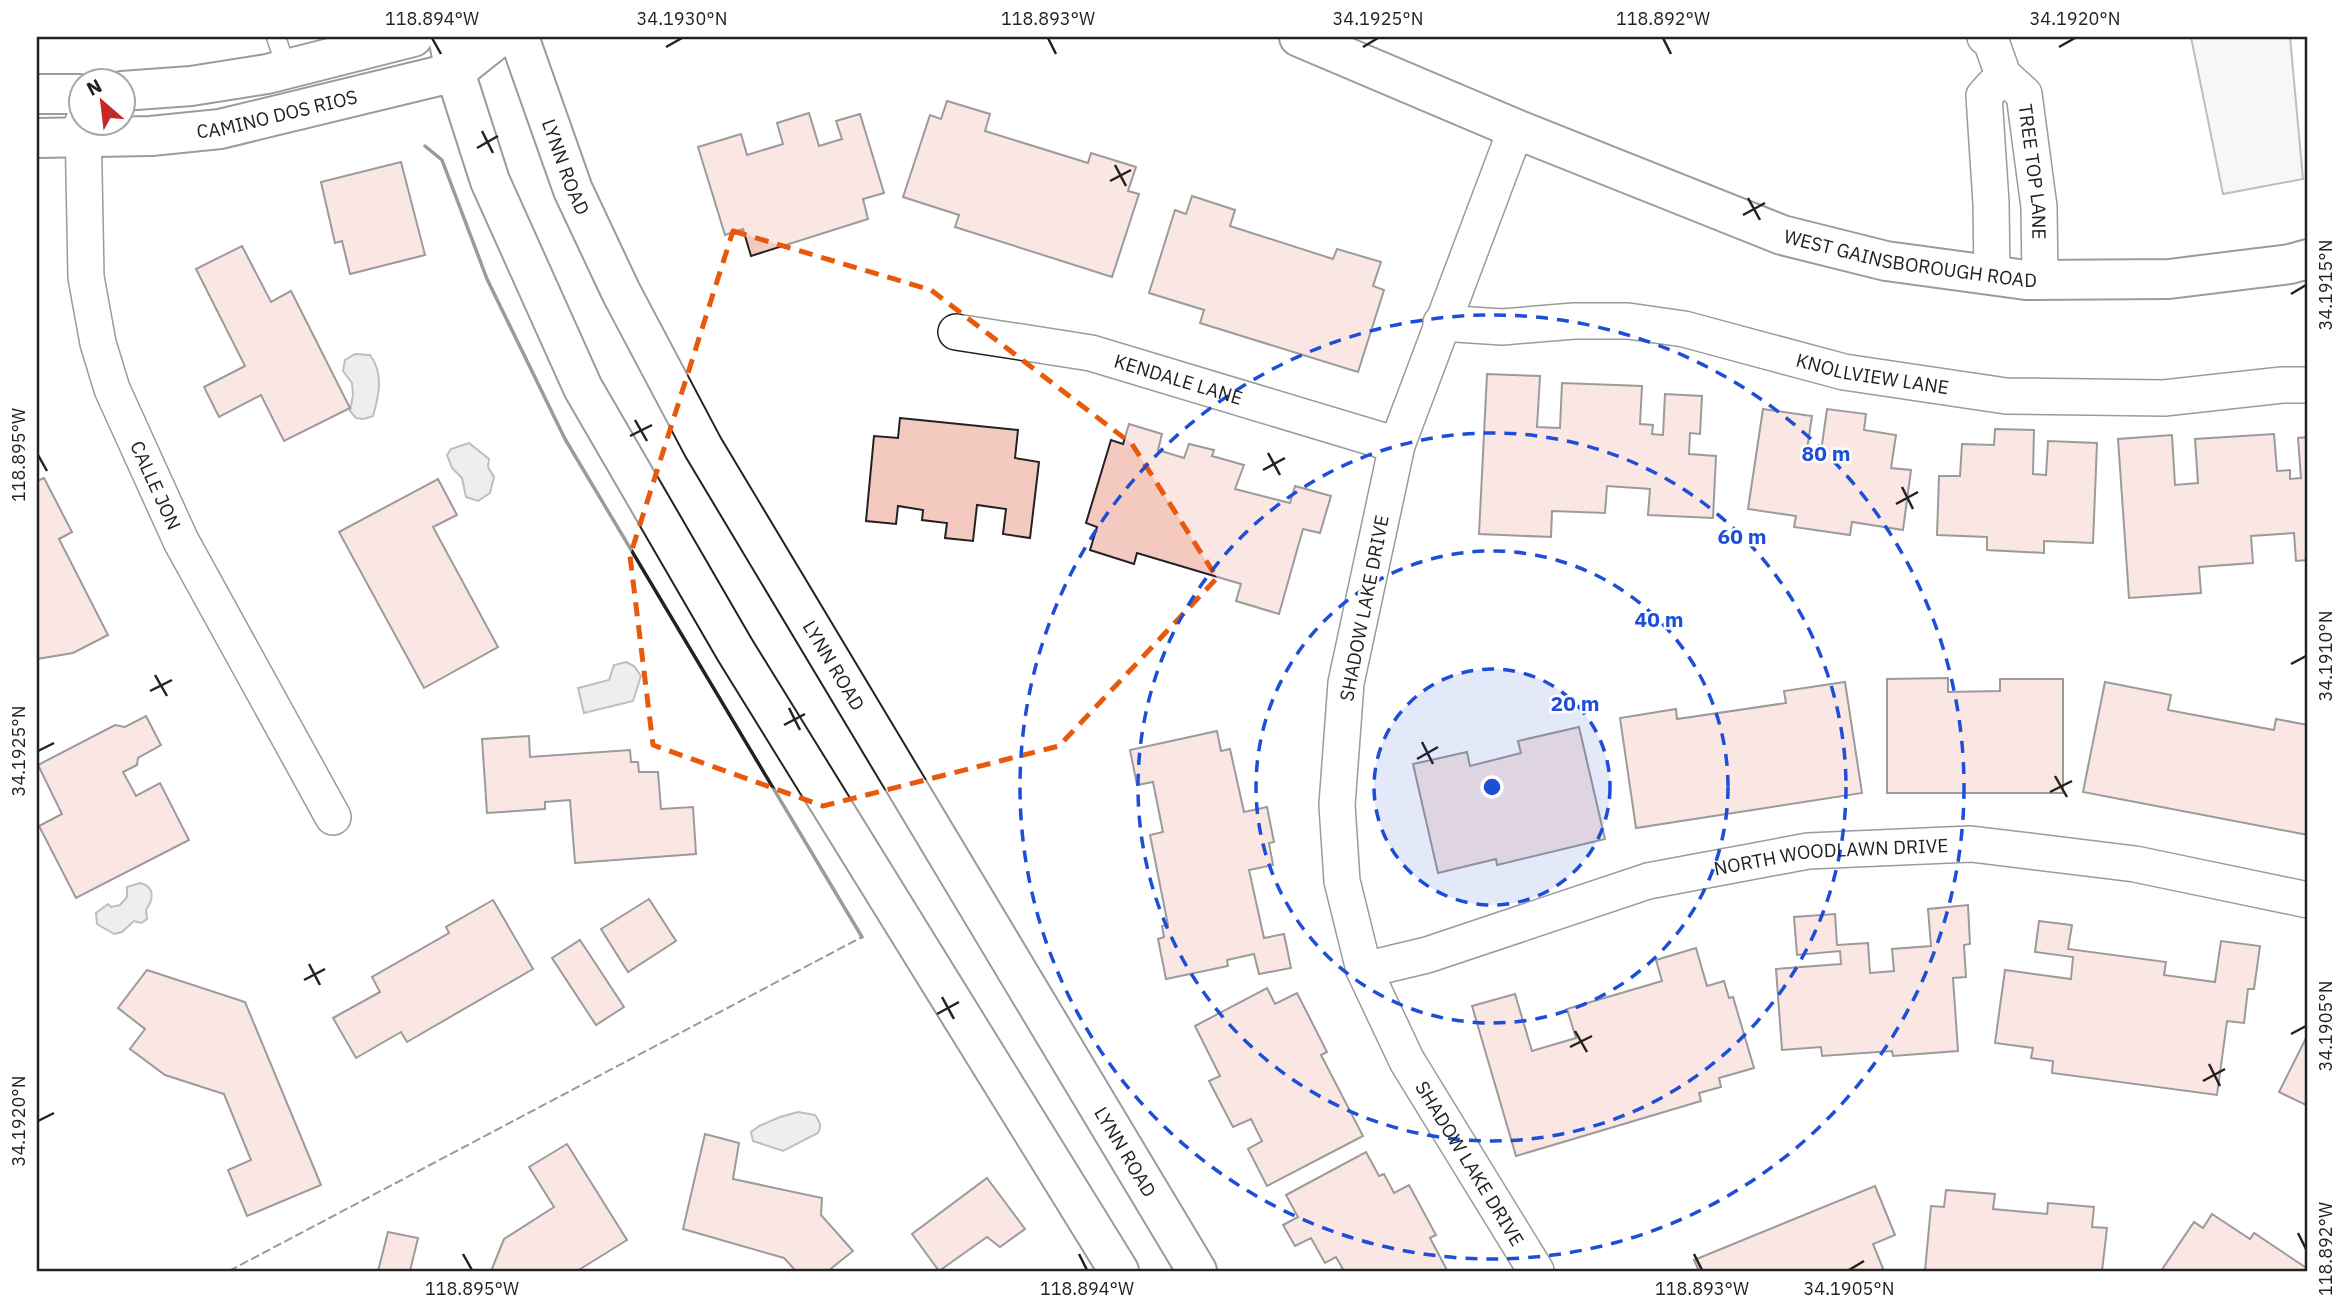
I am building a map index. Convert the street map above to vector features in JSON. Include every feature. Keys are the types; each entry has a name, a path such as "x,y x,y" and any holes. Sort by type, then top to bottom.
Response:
{"main road":[{"path":"136,90 191,86 281,53 413,37"},
{"name":"CAMINO DOS RIOS","path":"136,130 220,129 499,37"},
{"name":"LYNN ROAD","path":"519,37 573,190 621,292 703,446 1197,1271"},
{"name":"WEST GAINSBOROUGH ROAD","path":"1299,37 1516,129 1782,235 1885,261 2040,279 2169,279 2290,264 2308,259"},
{"path":"452,54 490,180 583,388 735,650 1119,1271"},
{"path":"37,94 66,94"},
{"name":"CAMINO DOS RIOS","path":"37,138 66,134"}],"street":[{"name":"TREE TOP LANE","path":"1994,38 2003,75 2024,94 2039,207 2040,279"},
{"name":"TREE TOP LANE","path":"1992,275 1992,204 1984,96 2003,75"},
{"name":"SHADOW LAKE DRIVE","path":"1516,129 1397,445 1346,683 1337,805 1342,881 1364,970 1407,1061 1536,1271"},
{"name":"CALLE JON","path":"83,136 86,277 98,343 112,389 181,541 333,817"},
{"name":"KNOLLVIEW LANE","path":"1441,323 1502,327 1574,321 1628,321 1684,329 1844,372 2006,396 2164,398 2282,385 2308,385"},
{"name":"KENDALE LANE","path":"956,332 1091,353 1397,445"},
{"name":"NORTH WOODLAWN DRIVE","path":"1364,970 1427,955 1648,881 1808,851 1971,845 2135,864 2308,900"}],"highlighted area":[{"path":"733,231 931,290 1132,444 1217,578 1059,746 823,806 653,745 630,556"}],"shaded area":[{"path":"2191,37 2290,37 2303,179 2223,194"},
{"path":"355,354 370,355 379,377 373,416 364,419 356,418 350,411 352,383 343,371 345,360"},
{"path":"469,443 489,459 488,467 494,477 490,493 478,501 466,497 462,478 452,468 447,455 451,449"},
{"path":"626,662 634,666 641,676 633,701 584,713 578,688 609,680 614,665"},
{"path":"140,883 149,888 152,894 146,910 147,919 141,923 134,921 122,932 114,934 97,924 96,913 108,904 111,907 120,905 127,897 127,887"},
{"path":"798,1112 815,1115 820,1124 818,1133 783,1151 753,1141 751,1132 759,1126"}],"building":[{"path":"947,101 990,114 985,131 1088,163 1091,153 1136,167 1128,191 1139,194 1112,277 955,227 959,215 903,197 930,115 941,119"},
{"path":"809,113 819,146 842,139 836,121 860,114 884,193 863,199 868,219 751,256 743,229 725,235 698,147 741,134 747,155 783,144 777,123"},
{"path":"401,162 425,255 350,274 342,241 335,243 321,182"},
{"path":"1192,196 1235,210 1230,226 1333,259 1337,249 1381,262 1373,286 1384,290 1358,372 1200,323 1204,310 1149,293 1175,210 1186,214"},
{"path":"242,246 271,302 291,291 350,408 284,441 261,395 219,417 204,387 245,366 196,269"},
{"path":"1487,374 1540,376 1537,427 1560,428 1562,383 1642,386 1640,424 1653,425 1652,434 1663,435 1665,394 1702,396 1700,434 1690,433 1689,454 1716,456 1713,518 1648,515 1650,489 1607,486 1605,513 1552,511 1551,537 1479,534"},
{"path":"1763,409 1812,416 1807,450 1821,452 1827,409 1866,414 1864,430 1896,435 1891,468 1911,470 1903,530 1852,522 1850,535 1794,527 1796,516 1748,509"},
{"path":"900,418 1018,430 1015,458 1039,462 1030,538 1003,534 1006,509 977,505 973,541 945,538 947,523 922,520 923,510 898,506 896,524 866,521 874,436 898,438"},
{"path":"1129,424 1162,434 1158,450 1184,458 1189,444 1214,450 1212,456 1244,465 1235,489 1290,503 1295,486 1331,496 1320,533 1303,529 1279,614 1236,601 1241,584 1137,553 1134,564 1090,550 1097,527 1086,523 1111,440 1123,444"},
{"path":"1995,429 2034,430 2033,474 2046,475 2048,441 2097,443 2093,543 2044,541 2044,553 1987,550 1987,537 1937,535 1939,476 1960,476 1962,444 1994,445"},
{"path":"2274,434 2277,471 2290,470 2290,479 2301,478 2298,438 2308,437 2308,560 2296,561 2294,533 2251,536 2253,563 2199,567 2201,593 2129,598 2118,439 2172,435 2175,485 2198,483 2195,439"},
{"path":"44,478 72,532 59,539 108,635 73,653 37,659 37,481"},
{"path":"438,479 457,515 433,527 498,647 424,688 339,532"},
{"path":"1948,678 1948,692 2000,691 2000,679 2063,679 2063,793 1887,793 1887,679"},
{"path":"1845,682 1862,793 1636,828 1620,718 1676,709 1677,719 1786,703 1784,691"},
{"path":"2105,682 2171,695 2168,710 2274,730 2276,719 2308,725 2308,835 2083,792"},
{"path":"146,716 161,745 138,758 137,765 123,772 136,796 160,783 189,840 76,898 39,826 62,814 38,765 115,725 125,727"},
{"path":"1579,727 1605,839 1497,865 1496,859 1438,873 1413,764 1467,752 1470,766 1521,753 1518,741"},
{"path":"1217,731 1221,751 1230,749 1244,812 1267,807 1274,842 1269,843 1273,865 1249,870 1264,938 1284,934 1291,968 1259,974 1254,954 1227,960 1228,966 1166,979 1158,939 1164,937 1162,926 1168,925 1150,835 1163,832 1153,782 1137,785 1130,750"},
{"path":"529,736 530,757 630,750 631,762 638,762 639,772 658,772 661,809 693,807 696,854 575,863 570,800 545,802 545,809 487,813 482,739"},
{"path":"649,899 676,941 628,972 601,929"},
{"path":"493,900 533,969 407,1042 401,1032 356,1058 333,1018 380,992 372,977 449,933 446,927"},
{"path":"1968,905 1970,944 1964,945 1966,977 1953,978 1958,1051 1893,1056 1892,1051 1822,1056 1821,1047 1782,1050 1776,969 1841,964 1840,951 1797,955 1794,917 1835,914 1837,945 1868,943 1870,973 1894,971 1892,949 1931,946 1928,909"},
{"path":"2039,921 2072,925 2068,949 2166,962 2164,975 2215,982 2221,941 2260,946 2254,989 2248,989 2244,1023 2227,1021 2217,1095 2052,1073 2053,1061 2031,1058 2033,1048 1995,1043 2005,970 2071,979 2073,957 2035,952"},
{"path":"580,940 624,1007 596,1025 552,958"},
{"path":"1696,948 1707,986 1724,981 1729,998 1733,997 1754,1068 1719,1078 1721,1087 1699,1093 1701,1101 1516,1156 1472,1006 1515,994 1532,1051 1576,1038 1567,1009 1662,981 1656,960"},
{"path":"147,970 245,1002 321,1185 247,1216 228,1170 251,1160 224,1094 165,1075 130,1049 145,1029 118,1008"},
{"path":"1267,988 1275,1004 1297,993 1327,1052 1321,1055 1363,1136 1267,1186 1248,1149 1262,1141 1251,1119 1233,1127 1209,1081 1220,1076 1195,1026"},
{"path":"2308,1034 2308,1106 2279,1092"},
{"path":"705,1134 739,1143 733,1179 822,1198 821,1215 853,1251 828,1271 796,1271 784,1258 683,1229"},
{"path":"567,1144 627,1240 577,1271 491,1271 504,1239 554,1207 529,1167"},
{"path":"1366,1152 1379,1176 1384,1174 1394,1193 1409,1185 1436,1235 1430,1238 1447,1270 1344,1271 1336,1257 1325,1263 1311,1238 1295,1246 1283,1225 1298,1217 1286,1195"},
{"path":"987,1178 1025,1229 1000,1247 987,1237 939,1271 912,1234"},
{"path":"1875,1186 1895,1235 1873,1244 1884,1271 1699,1271 1694,1260"},
{"path":"1946,1190 1995,1194 1993,1209 2047,1214 2048,1203 2094,1207 2092,1227 2107,1228 2102,1271 1925,1271 1931,1206 1944,1207"},
{"path":"2212,1214 2250,1239 2254,1233 2308,1271 2161,1271 2194,1222 2203,1228"},
{"path":"388,1232 418,1238 410,1271 378,1271"}],"fence":[{"path":"229,1271 862,937"}],"wall":[{"path":"425,146 442,160 487,279 565,439 862,937"}]}
